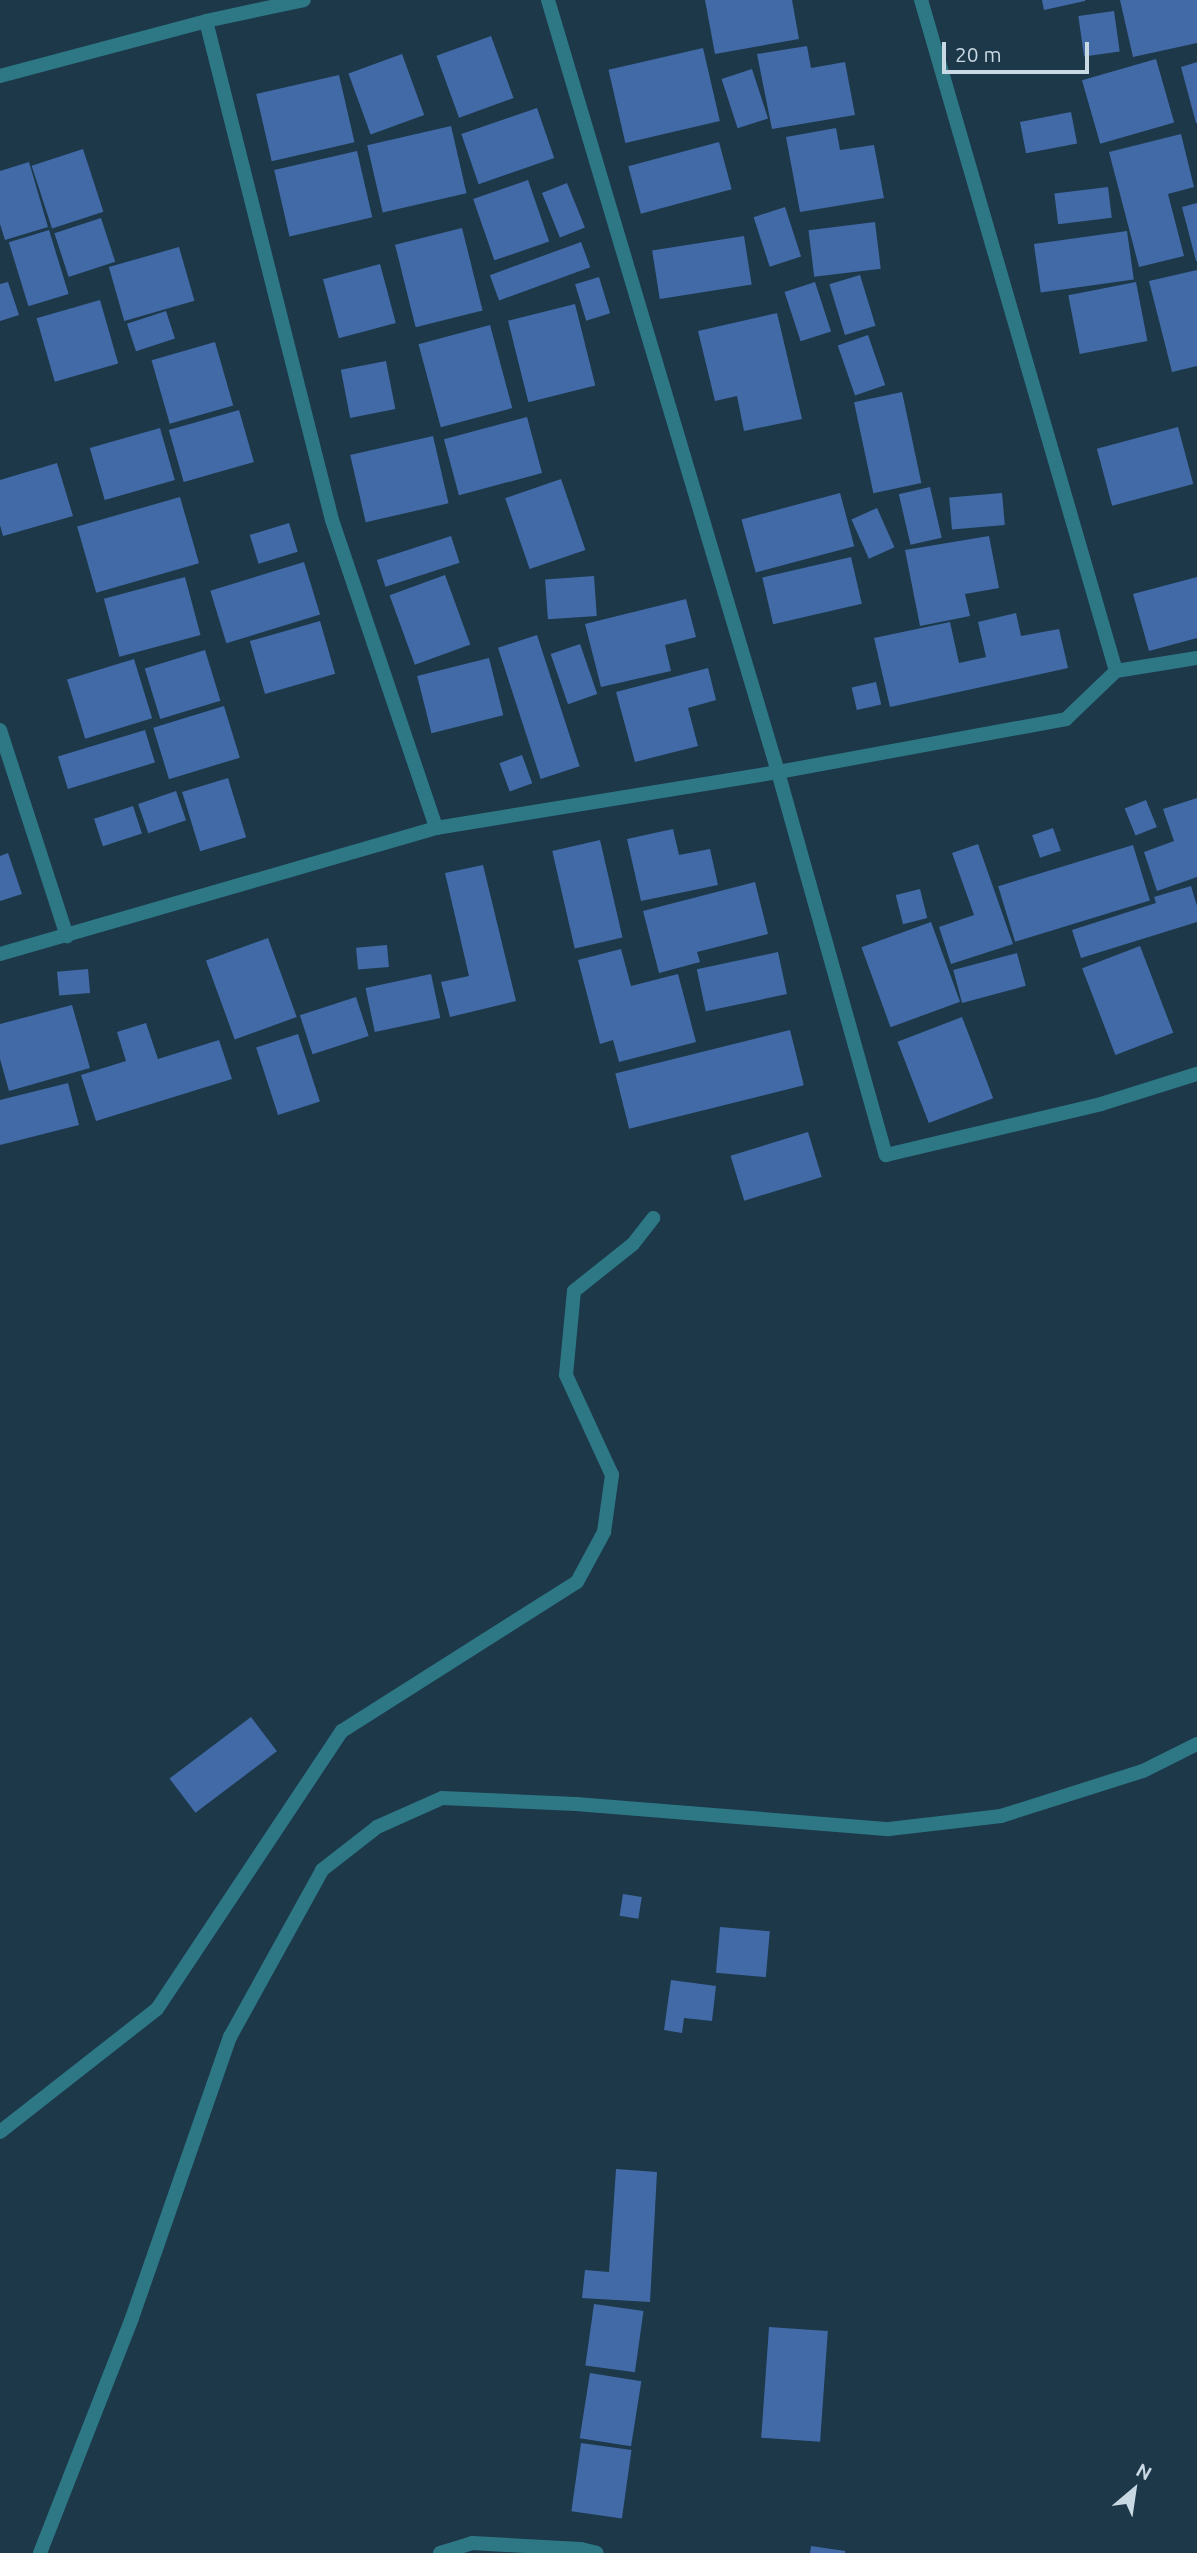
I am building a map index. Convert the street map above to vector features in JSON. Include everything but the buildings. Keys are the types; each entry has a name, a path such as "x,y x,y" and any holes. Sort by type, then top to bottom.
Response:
{"street":[{"path":"0,76 206,21 304,0"},
{"path":"548,0 778,772 886,1155 1101,1104 1197,1074"},
{"path":"921,0 1116,671"},
{"path":"206,21 332,520 436,828"},
{"path":"0,954 436,828 778,772 1066,719 1116,671 1197,657"},
{"path":"0,730 67,936"},
{"path":"0,2132 157,2009 342,1731 577,1582 604,1532 612,1475 566,1375 574,1291 633,1244 653,1218"},
{"path":"40,2553 131,2318 230,2037 322,1870 377,1826 442,1798 576,1804 890,1829 1001,1816 1143,1771 1197,1744"},
{"path":"440,2553 472,2543 581,2549 597,2553"}]}
